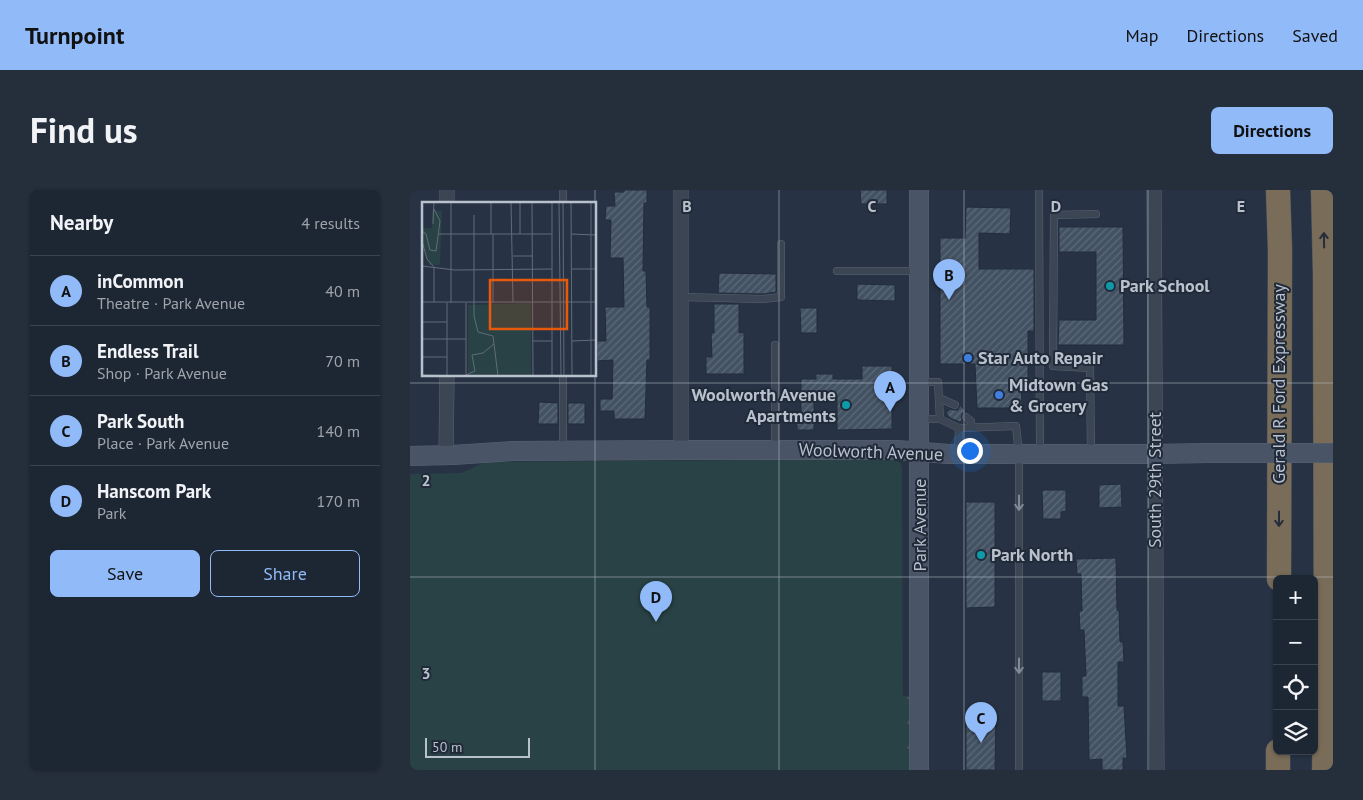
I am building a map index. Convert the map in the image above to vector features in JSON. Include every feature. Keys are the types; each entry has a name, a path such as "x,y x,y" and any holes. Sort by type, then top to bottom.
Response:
{"highway":[{"name":"Gerald R Ford Expressway","path":"1278,190 1280,250 1279,575"},
{"path":"1323,190 1326,683 1324,770"},
{"path":"1278,755 1278,770"}],"street":[{"path":"681,190 681,450"},
{"name":"Park Avenue","path":"919,190 919,770"},
{"name":"South 29th Street","path":"1154,190 1157,770"},
{"path":"446,456 447,376"},
{"name":"Woolworth Avenue","path":"410,456 446,456 499,452 681,450 898,450 958,454 1040,455 1333,453"}],"lane":[{"path":"1039,190 1040,455"},
{"path":"1092,454 1090,368 1053,366 1054,215 1096,214"},
{"path":"681,297 763,299 780,297 780,244"},
{"path":"837,271 919,271"},
{"path":"775,346 775,450"},
{"path":"562,376 562,451"},
{"path":"920,382 938,382 940,418"},
{"path":"939,398 955,404"},
{"path":"966,417 970,421 970,427"},
{"path":"920,418 940,418 959,428 1016,426 1019,454 1019,770"},
{"path":"958,454 959,428"}],"green space":[{"path":"893,459 901,463 902,469 903,770 410,770 410,474 461,473 486,462"},
{"path":"899,695 910,697 915,770 866,770"}],"building":[{"path":"624,190 647,190 647,203 644,203 643,271 646,271 647,307 650,307 650,360 647,360 645,419 614,419 614,411 600,411 600,399 612,399 613,360 597,361 597,341 606,341 605,307 624,307 623,258 610,258 611,220 605,220 606,206 615,206 614,192 624,192"},
{"path":"860,190 887,190 887,204 861,204"},
{"path":"966,207 1011,208 1010,234 979,233 979,269 1034,269 1034,331 1028,331 1028,380 1021,380 1022,408 977,408 975,364 940,364 940,238 965,238"},
{"name":"Park School","path":"1059,227 1123,227 1124,345 1058,345 1059,320 1096,320 1096,252 1059,252"},
{"path":"719,273 776,274 776,292 763,294 718,293"},
{"path":"857,284 895,285 895,301 857,300"},
{"path":"714,304 739,304 739,333 744,332 744,374 706,374 706,357 712,357 711,333 714,333"},
{"path":"800,308 817,308 817,333 801,333"},
{"path":"862,366 892,366 892,429 837,430 837,396 814,396 814,430 797,430 797,413 801,413 801,379 816,379 816,374 833,374 833,379 862,379"},
{"path":"539,402 558,403 558,424 538,424"},
{"path":"568,403 585,403 585,424 568,424"},
{"path":"960,405 966,412 962,414 960,422 950,418 946,413 950,409 958,410"},
{"path":"1121,484 1122,507 1099,508 1099,485"},
{"path":"1042,490 1066,490 1066,511 1061,512 1061,519 1043,519"},
{"name":"Park North","path":"966,502 995,502 995,607 966,608"},
{"path":"1116,558 1117,610 1119,610 1120,642 1123,642 1124,662 1118,662 1118,706 1124,706 1127,758 1123,758 1123,770 1102,770 1102,759 1089,760 1088,697 1082,697 1082,676 1086,676 1084,630 1080,630 1079,611 1082,611 1081,574 1077,574 1076,559"},
{"path":"1042,672 1061,672 1061,701 1042,701"},
{"path":"966,716 996,716 995,770 966,770"}],"place":[{"name":"Park School","path":"1110,286"},
{"name":"Endless Trail","path":"949,300"},
{"name":"Star Auto Repair","path":"968,358"},
{"name":"Midtown Gas & Grocery","path":"999,395"},
{"name":"Woolworth Avenue Apartments","path":"846,405"},
{"name":"inCommon","path":"890,412"},
{"name":"Park North","path":"981,555"},
{"name":"Hanscom Park","path":"656,622"},
{"name":"Park South","path":"981,743"}]}
